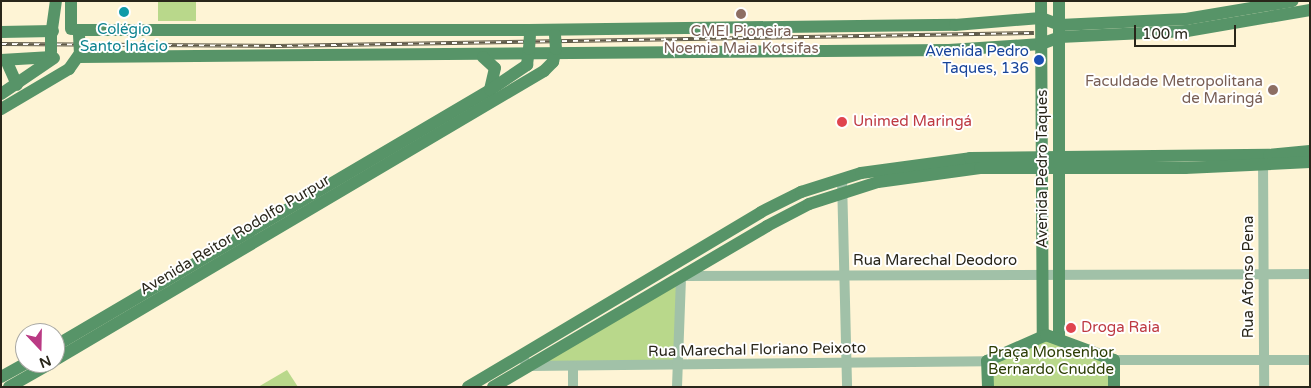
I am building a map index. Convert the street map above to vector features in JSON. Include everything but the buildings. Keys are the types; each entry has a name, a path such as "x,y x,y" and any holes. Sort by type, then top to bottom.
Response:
{"main road":[{"path":"1,94 17,85 52,56 56,1"},
{"path":"1,108 68,69 78,56 71,1"},
{"name":"Avenida Pedro Taques","path":"1041,1 1043,335"},
{"name":"Avenida Pedro Taques","path":"1059,1 1059,336"},
{"path":"1186,25 1292,1"},
{"path":"1,32 75,31 531,43 555,52 1041,44 1060,31 1186,25 1310,10"},
{"path":"17,85 4,60 52,56 483,56 531,43 554,32 955,24 1041,18 1060,31"},
{"path":"429,132 544,71 555,52 554,32"},
{"path":"429,132 527,65 531,43"},
{"path":"483,56 495,68 490,90"},
{"name":"Avenida Reitor Rodolfo Purpur","path":"65,350 71,344 429,132"},
{"path":"1264,161 1310,151"},
{"path":"493,387 525,361 673,264 761,212 912,163 1041,161 1310,162"},
{"path":"468,387 525,361 844,185"},
{"path":"988,387 987,362 1043,335 1059,336 1114,360 1114,387"},
{"name":"Avenida Reitor Rodolfo Purpur","path":"65,345 71,344"},
{"path":"1,377 15,371"},
{"path":"9,387 22,373"}],"street":[{"name":"Rua Afonso Pena","path":"1264,161 1264,387"},
{"path":"844,185 847,387"},
{"path":"673,264 681,276 677,387"},
{"name":"Rua Marechal Deodoro","path":"681,276 1310,274"},
{"path":"1114,360 1310,360"},
{"name":"Rua Marechal Floriano Peixoto","path":"525,361 573,366 987,362"},
{"path":"573,366 573,387"}],"green space":[{"path":"158,1 196,1 196,21 158,21"},
{"path":"681,276 678,366 528,366"},
{"name":"Praça Monsenhor Bernardo Cnudde","path":"1043,335 1114,360 1114,387 988,387 987,361"},
{"path":"287,370 298,387 258,387"}],"railway":[{"path":"1,44 276,46 1034,33"}],"place":[{"name":"Colégio Santo Inácio","path":"124,12"},
{"name":"CMEI Pioneira Noemia Maia Kotsifas","path":"741,14"},
{"name":"Avenida Pedro Taques, 136","path":"1039,60"},
{"name":"Faculdade Metropolitana de Maringá","path":"1273,90"},
{"name":"Unimed Maringá","path":"842,122"},
{"name":"Droga Raia","path":"1071,328"}]}
